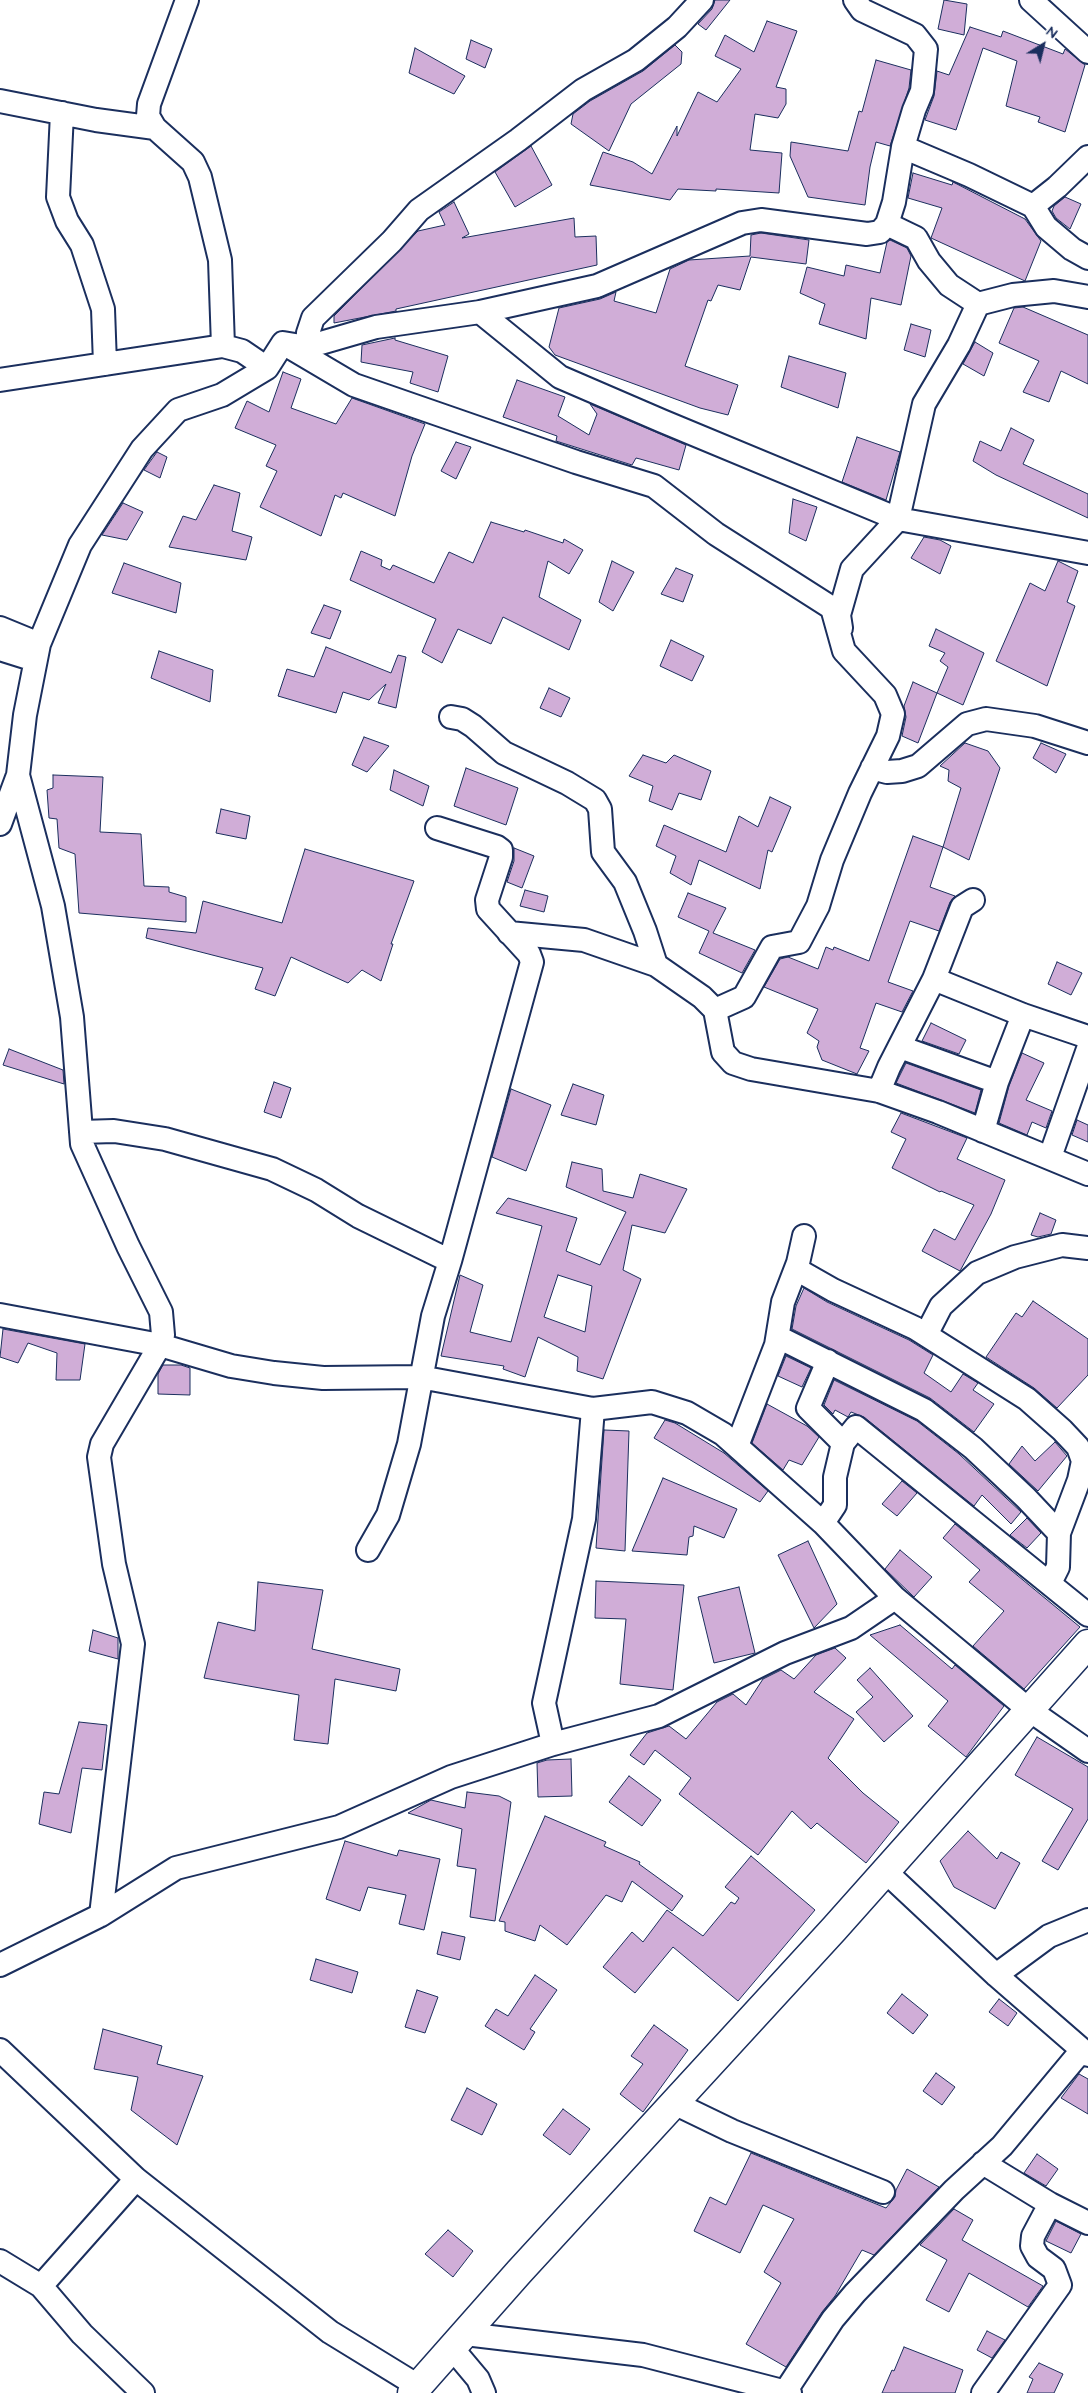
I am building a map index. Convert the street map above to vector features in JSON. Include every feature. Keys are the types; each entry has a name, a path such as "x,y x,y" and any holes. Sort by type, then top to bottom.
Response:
{"street":[{"path":"187,0 149,104 148,116 155,128 193,162 200,177 220,260 224,346"},
{"path":"307,347 308,333 313,318 392,241 419,210 518,140 583,90 636,60 677,27 702,0"},
{"path":"283,343 307,347 376,327 480,312 597,286 742,222 761,220 866,234 880,232 887,224 894,202 903,147 922,91 926,49 915,35 862,10 855,0"},
{"path":"1031,0 1088,52"},
{"path":"0,101 155,128"},
{"path":"62,113 58,197 67,221 82,245 103,309 105,364"},
{"path":"903,147 969,175 1033,206 1046,227 1072,249 1088,258"},
{"path":"1033,206 1057,187 1088,157"},
{"path":"887,224 916,238 929,261 949,285 978,304 1013,295 1054,291 1088,297"},
{"path":"844,651 839,615 852,569 898,519 924,404 959,345 978,304"},
{"path":"480,312 560,377 898,519 1088,553"},
{"path":"0,824 18,774 25,715 37,652 80,545 142,449 178,410 222,396 267,368 283,343"},
{"path":"283,343 354,384 576,462 654,486 716,534 832,608 844,651 885,695 894,714 888,736 832,860 818,906 799,942 772,947 744,997 714,1010"},
{"path":"0,380 224,346 242,351 267,368"},
{"path":"0,628 37,652"},
{"path":"0,649 37,652"},
{"path":"451,717 462,719 473,726 504,753 580,790 595,800 600,809 602,852 625,882 645,930 656,965"},
{"path":"872,768 886,772 902,771 918,766 967,724 986,719 1036,726 1088,743"},
{"path":"18,774 53,906 72,1017 82,1144 128,1246 161,1312 163,1335 160,1345 102,1444 99,1457 114,1564 133,1644 100,1915"},
{"path":"368,1550 388,1515 409,1444 420,1377 433,1316 450,1261 510,1036 532,962 529,954 488,909 487,900 501,857 501,850 497,847 438,828"},
{"path":"879,1091 934,979 962,907 973,900"},
{"path":"509,933 584,940 656,965 702,997 714,1010 723,1052 733,1063 767,1072 879,1091 938,1112 1088,1174"},
{"path":"934,979 1088,1037"},
{"path":"983,1132 997,1082 1023,1014"},
{"path":"900,1047 997,1082"},
{"path":"1050,1157 1088,1049"},
{"path":"81,1132 114,1131 165,1139 272,1169 316,1190 358,1216 450,1261"},
{"path":"737,1446 778,1337 782,1302 796,1269 804,1236"},
{"path":"926,1335 941,1306 977,1272 1015,1257 1062,1245 1088,1248"},
{"path":"796,1269 833,1290 926,1335 1027,1399 1078,1447 1083,1461 1079,1480 1059,1533 1058,1567 1050,1583"},
{"path":"0,1315 160,1345 231,1366 274,1373 323,1378 420,1377 593,1409 652,1402 687,1413 723,1434 737,1446 823,1523 895,1598 1028,1709 1088,1751"},
{"path":"778,1337 828,1361 931,1416 973,1448 1026,1498 1059,1533"},
{"path":"828,1361 808,1408 843,1443"},
{"path":"553,1744 544,1704 584,1519 593,1409"},
{"path":"823,1523 835,1505 835,1477 843,1443 856,1427 1088,1615"},
{"path":"0,1965 100,1915 176,1868 339,1827 451,1777 553,1744 659,1716 785,1653 851,1628 895,1598"},
{"path":"0,2050 136,2179 330,2332 415,2390 886,1872 1028,1709 1088,1644"},
{"path":"459,2341 643,2355 788,2392 833,2319 854,2293 954,2190 1002,2146 1085,2053 996,1975 886,1872"},
{"path":"996,1975 1049,1936 1088,1920"},
{"path":"674,2103 732,2131 883,2192"},
{"path":"983,2163 1050,2204 1088,2223"},
{"path":"41,2286 136,2179"},
{"path":"983,2393 1060,2285 1054,2269 1038,2257 1032,2246 1033,2236 1050,2204"},
{"path":"0,2261 41,2286 82,2334 143,2393"},
{"path":"459,2341 484,2393"}],"building":[{"path":"715,0 730,0 706,30 698,24 712,9"},
{"path":"944,0 967,4 964,35 938,29"},
{"path":"767,21 797,31 776,87 786,89 786,104 778,118 755,114 750,150 782,153 779,193 716,189 716,191 678,189 670,200 590,185 603,152 633,162 652,174 677,126 677,136 698,92 717,102 741,69 715,56 725,35 754,52"},
{"path":"970,27 1001,37 1003,31 1063,54 1065,49 1085,65 1065,132 1038,122 1040,117 1006,106 1017,61 983,48 956,130 925,120 934,96 937,71 949,75"},
{"path":"471,40 492,49 485,68 466,59"},
{"path":"675,45 682,52 681,64 631,104 609,151 571,124 573,114 590,101 643,71"},
{"path":"415,48 465,76 454,94 409,73"},
{"path":"876,60 911,70 909,88 890,146 876,142 870,167 865,205 808,197 790,156 791,142 848,151 859,111 862,112"},
{"path":"531,146 552,185 515,207 495,172"},
{"path":"913,173 952,185 953,182 1025,219 1041,241 1025,281 931,238 942,208 908,198"},
{"path":"1065,197 1081,204 1070,229 1056,218 1052,211 1054,206"},
{"path":"454,202 469,234 462,238 574,218 575,237 596,236 597,265 396,309 396,311 334,323 334,316 418,231 445,225 439,212"},
{"path":"761,233 809,240 806,264 751,257 740,290 718,285 711,301 708,300 685,366 738,385 728,415 700,408 555,355 549,347 559,308 600,299 616,292 614,301 656,313 670,269 689,260 750,256 751,235"},
{"path":"890,240 907,248 911,256 901,305 871,298 866,339 819,324 825,304 800,293 807,267 844,276 846,265 880,273 887,242"},
{"path":"1023,307 1088,335 1088,384 1061,371 1049,402 1023,392 1039,361 999,343 1014,308"},
{"path":"911,324 931,330 925,357 904,350"},
{"path":"395,338 395,340 448,356 438,392 410,383 413,372 361,362 362,345"},
{"path":"975,342 993,353 984,376 963,364"},
{"path":"789,356 846,373 838,408 781,387"},
{"path":"283,372 301,379 291,408 336,424 352,398 425,424 412,456 395,516 343,493 341,498 335,495 321,536 260,507 277,471 266,466 276,445 235,428 247,401 269,412"},
{"path":"517,380 565,397 558,416 589,435 597,414 590,404 686,445 679,470 636,458 632,465 556,441 557,436 503,417"},
{"path":"1011,428 1034,440 1023,464 1088,494 1088,518 996,475 973,461 980,441 1001,451"},
{"path":"857,437 900,452 886,500 842,482"},
{"path":"456,442 471,447 456,479 441,471"},
{"path":"157,452 167,457 160,478 144,470"},
{"path":"214,485 240,493 232,531 252,537 246,560 169,547 183,516 196,520"},
{"path":"793,499 817,507 806,541 789,533"},
{"path":"123,503 143,512 127,540 102,535"},
{"path":"491,522 524,532 525,530 563,543 564,539 583,550 569,574 548,561 539,597 581,620 569,650 503,617 491,644 458,629 442,663 422,652 436,619 350,580 361,551 382,560 381,566 390,570 393,565 434,583 449,552 473,563"},
{"path":"924,537 940,540 951,546 940,574 911,558"},
{"path":"612,561 634,572 613,611 599,602"},
{"path":"1058,561 1078,571 1067,602 1075,606 1047,686 996,661 1030,583 1045,591"},
{"path":"124,563 181,583 176,613 112,593"},
{"path":"676,568 693,575 683,602 661,594"},
{"path":"324,605 341,611 330,639 311,633"},
{"path":"936,629 984,653 963,705 937,693 948,667 940,661 945,653 929,646"},
{"path":"671,640 704,656 692,681 660,666"},
{"path":"326,647 391,673 398,655 406,657 396,708 378,703 386,684 369,700 343,692 336,713 278,696 287,669 314,677"},
{"path":"159,651 213,670 210,702 151,678"},
{"path":"913,682 937,693 918,743 902,736 906,717 904,706"},
{"path":"549,688 570,698 561,717 540,708"},
{"path":"364,737 389,746 367,772 352,765"},
{"path":"965,743 988,751 1000,768 969,860 943,847 961,788 948,781 949,770 940,766"},
{"path":"1041,743 1066,754 1056,773 1033,758"},
{"path":"643,755 666,763 674,755 711,771 701,800 679,793 672,810 649,801 653,786 629,776"},
{"path":"466,768 518,788 506,825 454,806"},
{"path":"394,770 429,786 423,806 390,790"},
{"path":"53,775 103,777 100,832 141,834 144,886 169,887 169,892 186,897 186,922 79,913 75,854 59,848 57,819 49,818 47,790 53,788"},
{"path":"770,797 791,807 772,852 768,850 760,889 699,860 691,885 670,873 676,856 656,846 664,825 726,852 739,816 758,827"},
{"path":"221,809 250,816 246,839 216,833"},
{"path":"913,836 943,847 930,887 955,896 950,902 939,931 910,921 888,982 913,991 902,1012 876,1003 860,1048 869,1051 857,1074 822,1060 817,1047 819,1041 807,1033 818,1009 764,987 780,959 788,957 818,969 826,947 833,950 834,947 869,961"},
{"path":"514,848 534,856 522,888 507,882 514,861"},
{"path":"305,849 414,881 391,944 393,944 381,981 362,970 348,983 291,957 275,996 255,989 263,968 146,938 148,928 196,933 203,901 282,923"},
{"path":"525,890 548,896 544,912 520,906"},
{"path":"688,893 726,908 713,933 755,950 742,973 699,953 709,931 678,917"},
{"path":"1057,962 1082,973 1071,995 1048,984"},
{"path":"931,1023 966,1040 959,1054 922,1041"},
{"path":"9,1049 63,1070 64,1084 3,1065"},
{"path":"1022,1053 1044,1063 1026,1100 1052,1111 1046,1128 1032,1122 1027,1135 999,1123 1009,1086"},
{"path":"906,1063 981,1090 975,1113 896,1083"},
{"path":"274,1082 291,1088 281,1118 264,1112"},
{"path":"573,1084 604,1095 596,1125 561,1115"},
{"path":"511,1089 551,1105 526,1171 492,1157"},
{"path":"901,1113 967,1138 957,1159 1005,1180 991,1214 960,1271 922,1251 934,1229 955,1240 974,1205 940,1192 892,1168 906,1139 891,1132"},
{"path":"1077,1120 1088,1125 1088,1142 1072,1135"},
{"path":"572,1162 602,1169 603,1191 633,1198 640,1174 687,1189 665,1233 632,1225 623,1270 641,1279 603,1379 577,1371 578,1357 538,1337 525,1377 503,1369 504,1366 441,1356 460,1275 483,1285 470,1332 511,1342 542,1226 496,1213 508,1198 577,1218 566,1251 600,1265 626,1212 566,1187","holes":["558,1275 592,1286 585,1332 544,1317"]},
{"path":"1040,1213 1056,1220 1051,1234 1038,1237 1031,1235"},
{"path":"804,1288 827,1302 909,1340 933,1355 924,1373 951,1392 963,1374 978,1383 973,1390 994,1404 974,1432 930,1398 792,1329 796,1306"},
{"path":"1033,1301 1088,1339 1088,1375 1057,1408 1034,1388 986,1357 1016,1313 1022,1317"},
{"path":"3,1329 85,1344 80,1380 56,1380 57,1353 28,1343 18,1363 0,1357"},
{"path":"786,1356 811,1368 802,1387 778,1376"},
{"path":"163,1365 181,1365 190,1368 190,1395 158,1394 158,1374"},
{"path":"834,1380 917,1421 959,1454 1021,1512 1011,1524 982,1495 974,1506 864,1417 851,1412 848,1417 835,1410 833,1414 824,1405"},
{"path":"767,1404 807,1426 819,1437 802,1465 789,1460 783,1470 752,1443"},
{"path":"665,1420 675,1423 724,1453 768,1491 760,1502 654,1438"},
{"path":"604,1430 629,1431 625,1551 596,1548"},
{"path":"1055,1442 1067,1456 1038,1491 1009,1464 1022,1446 1035,1461"},
{"path":"663,1478 737,1509 724,1538 694,1526 693,1536 689,1537 687,1555 632,1551"},
{"path":"902,1481 917,1493 897,1516 882,1504"},
{"path":"1027,1518 1041,1533 1027,1548 1010,1535"},
{"path":"955,1524 1080,1627 1024,1689 973,1646 1004,1611 969,1582 980,1570 943,1538"},
{"path":"808,1541 837,1604 814,1628 778,1555"},
{"path":"900,1550 932,1577 914,1597 885,1569"},
{"path":"596,1581 684,1585 673,1690 620,1684 626,1619 595,1618"},
{"path":"258,1582 323,1590 312,1649 400,1669 396,1691 335,1679 328,1744 294,1740 299,1695 204,1678 218,1622 255,1631"},
{"path":"739,1587 755,1653 714,1663 698,1597"},
{"path":"900,1625 952,1669 955,1665 1004,1706 966,1757 928,1726 948,1701 870,1635"},
{"path":"93,1630 118,1638 118,1659 89,1651"},
{"path":"835,1648 846,1658 814,1692 854,1719 828,1758 863,1793 899,1822 866,1863 817,1823 811,1829 792,1811 758,1855 679,1794 691,1778 655,1750 644,1765 630,1755 647,1733 669,1726 686,1739 717,1702 733,1694 746,1705 763,1679 781,1670 794,1679 816,1655"},
{"path":"870,1668 913,1716 884,1742 856,1712 873,1697 857,1680"},
{"path":"79,1722 107,1725 102,1770 82,1768 71,1833 39,1824 44,1792 59,1794"},
{"path":"1037,1737 1088,1767 1088,1819 1058,1870 1042,1861 1073,1809 1015,1775"},
{"path":"571,1759 572,1796 538,1797 537,1763 547,1760"},
{"path":"629,1776 661,1800 642,1826 609,1802"},
{"path":"467,1792 499,1796 511,1802 495,1921 470,1917 476,1869 457,1866 462,1829 408,1813 431,1800 465,1808"},
{"path":"545,1816 606,1842 604,1846 640,1862 639,1864 683,1896 672,1911 632,1881 622,1902 606,1895 567,1945 540,1925 535,1941 505,1931 505,1922 499,1921"},
{"path":"968,1831 997,1859 1001,1852 1020,1863 995,1909 954,1887 940,1861"},
{"path":"345,1841 397,1856 399,1850 440,1859 424,1930 399,1924 406,1895 368,1887 360,1911 326,1899"},
{"path":"751,1856 815,1910 738,2001 673,1947 635,1993 603,1967 632,1932 643,1942 667,1910 703,1936 731,1902 735,1904 739,1898 725,1887"},
{"path":"442,1932 465,1937 460,1960 437,1954"},
{"path":"316,1959 358,1972 352,1993 310,1980"},
{"path":"535,1975 557,1990 530,2029 535,2032 524,2050 485,2026 496,2009 508,2016"},
{"path":"417,1990 438,1997 425,2033 405,2027"},
{"path":"902,1994 928,2015 913,2034 887,2013"},
{"path":"999,1999 1017,2013 1008,2026 989,2012"},
{"path":"654,2025 688,2050 643,2112 620,2094 643,2064 631,2056"},
{"path":"103,2029 162,2046 157,2064 203,2076 177,2145 131,2110 138,2077 94,2069"},
{"path":"936,2073 955,2087 942,2105 923,2091"},
{"path":"1079,2074 1088,2079 1088,2114 1061,2098"},
{"path":"467,2088 497,2104 482,2135 451,2120"},
{"path":"563,2109 590,2129 570,2155 543,2135"},
{"path":"751,2153 886,2208 895,2197 896,2190 907,2169 939,2187 874,2255 862,2250 835,2296 822,2312 786,2367 746,2344 781,2283 764,2272 794,2219 763,2205 740,2253 694,2231 710,2197 726,2205"},
{"path":"1037,2154 1058,2169 1046,2186 1024,2173"},
{"path":"954,2209 973,2220 962,2240 1043,2286 1028,2307 969,2273 949,2312 926,2300 947,2260 920,2245"},
{"path":"1056,2221 1081,2234 1071,2253 1046,2241"},
{"path":"448,2230 473,2251 453,2277 425,2254"},
{"path":"987,2331 1005,2340 992,2358 977,2350"},
{"path":"904,2347 963,2370 955,2393 882,2393"},
{"path":"1039,2363 1063,2374 1054,2393 1027,2393 1033,2379 1029,2377"}]}
